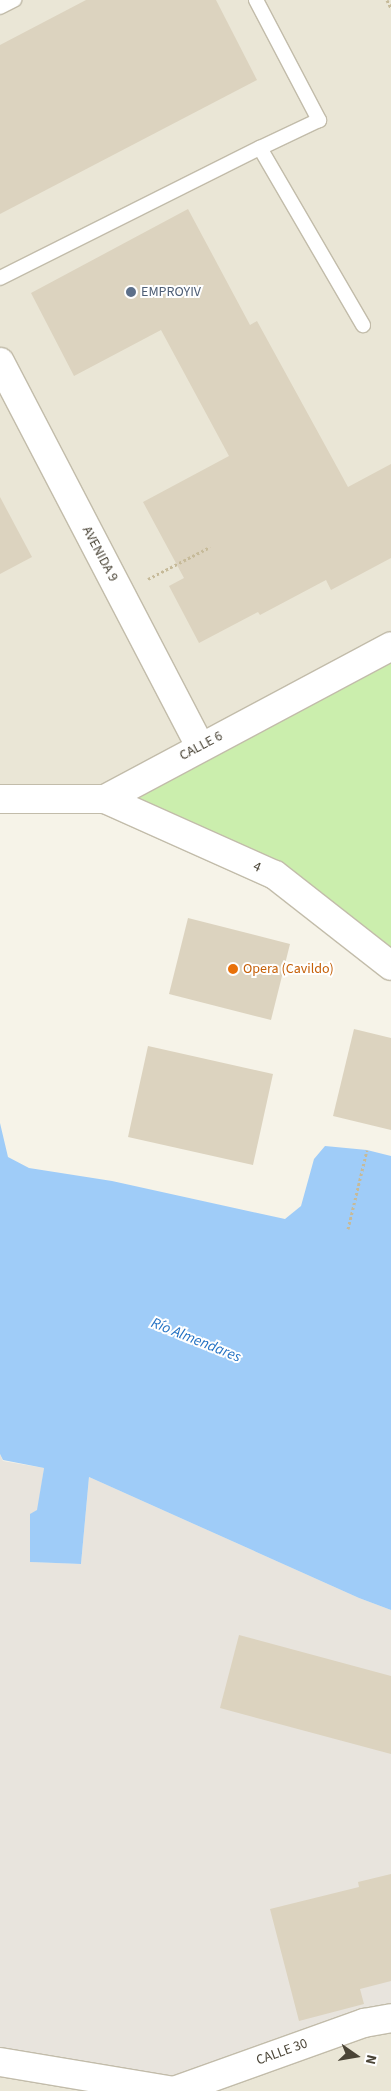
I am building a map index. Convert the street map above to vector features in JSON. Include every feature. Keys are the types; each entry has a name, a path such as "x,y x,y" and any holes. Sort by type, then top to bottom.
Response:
{"street":[{"name":"AVENIDA 9","path":"0,362 200,747"},
{"name":"CALLE 6","path":"0,799 105,799 391,646"},
{"name":"4","path":"105,799 275,876 391,966"},
{"name":"CALLE 30","path":"0,2062 173,2091 364,2023 391,2018"}],"lane":[{"path":"0,7 14,0"},
{"path":"0,278 319,120 256,0"},
{"path":"260,148 364,325"}],"path":[{"path":"387,0 391,8"},
{"path":"120,593 210,547"},
{"path":"348,1228 367,1150"}],"shaded area":[{"path":"0,0 391,0 391,646 105,799 0,799"},
{"path":"0,1454 3,1461 44,1468 30,1562 81,1564 89,1477 359,1598 391,1610 391,2018 174,2091 0,2062"},
{"path":"391,2018 391,2091 174,2091"},
{"path":"0,2062 173,2091 0,2091"}],"green space":[{"path":"391,646 391,966 275,875 105,799"}],"water":[{"name":"Río Almendares","path":"0,1123 8,1157 29,1168 112,1181 285,1219 301,1206 314,1159 325,1146 367,1150 391,1156 391,1610 359,1598 89,1477 81,1564 30,1562 30,1514 37,1510 44,1468 3,1460 0,1454"}],"building":[{"path":"86,0 216,0 257,80 0,214 0,45"},
{"path":"188,209 250,325 257,321 348,487 391,464 391,558 331,590 326,580 260,615 258,612 199,643 169,586 184,578 143,502 229,456 161,330 74,376 31,293"},
{"path":"0,497 32,557 0,574"},
{"path":"188,918 290,944 271,1020 169,994"},
{"path":"354,1029 391,1038 391,1130 333,1116"},
{"path":"148,1046 273,1074 253,1165 128,1137"},
{"path":"239,1635 391,1676 391,1754 220,1708"},
{"path":"391,1874 391,1981 360,1989 364,2004 299,2021 270,1909 359,1887 358,1882"}],"place":[{"name":"EMPROYIV","path":"131,292"},
{"name":"Opera (Cavildo)","path":"233,969"}]}
